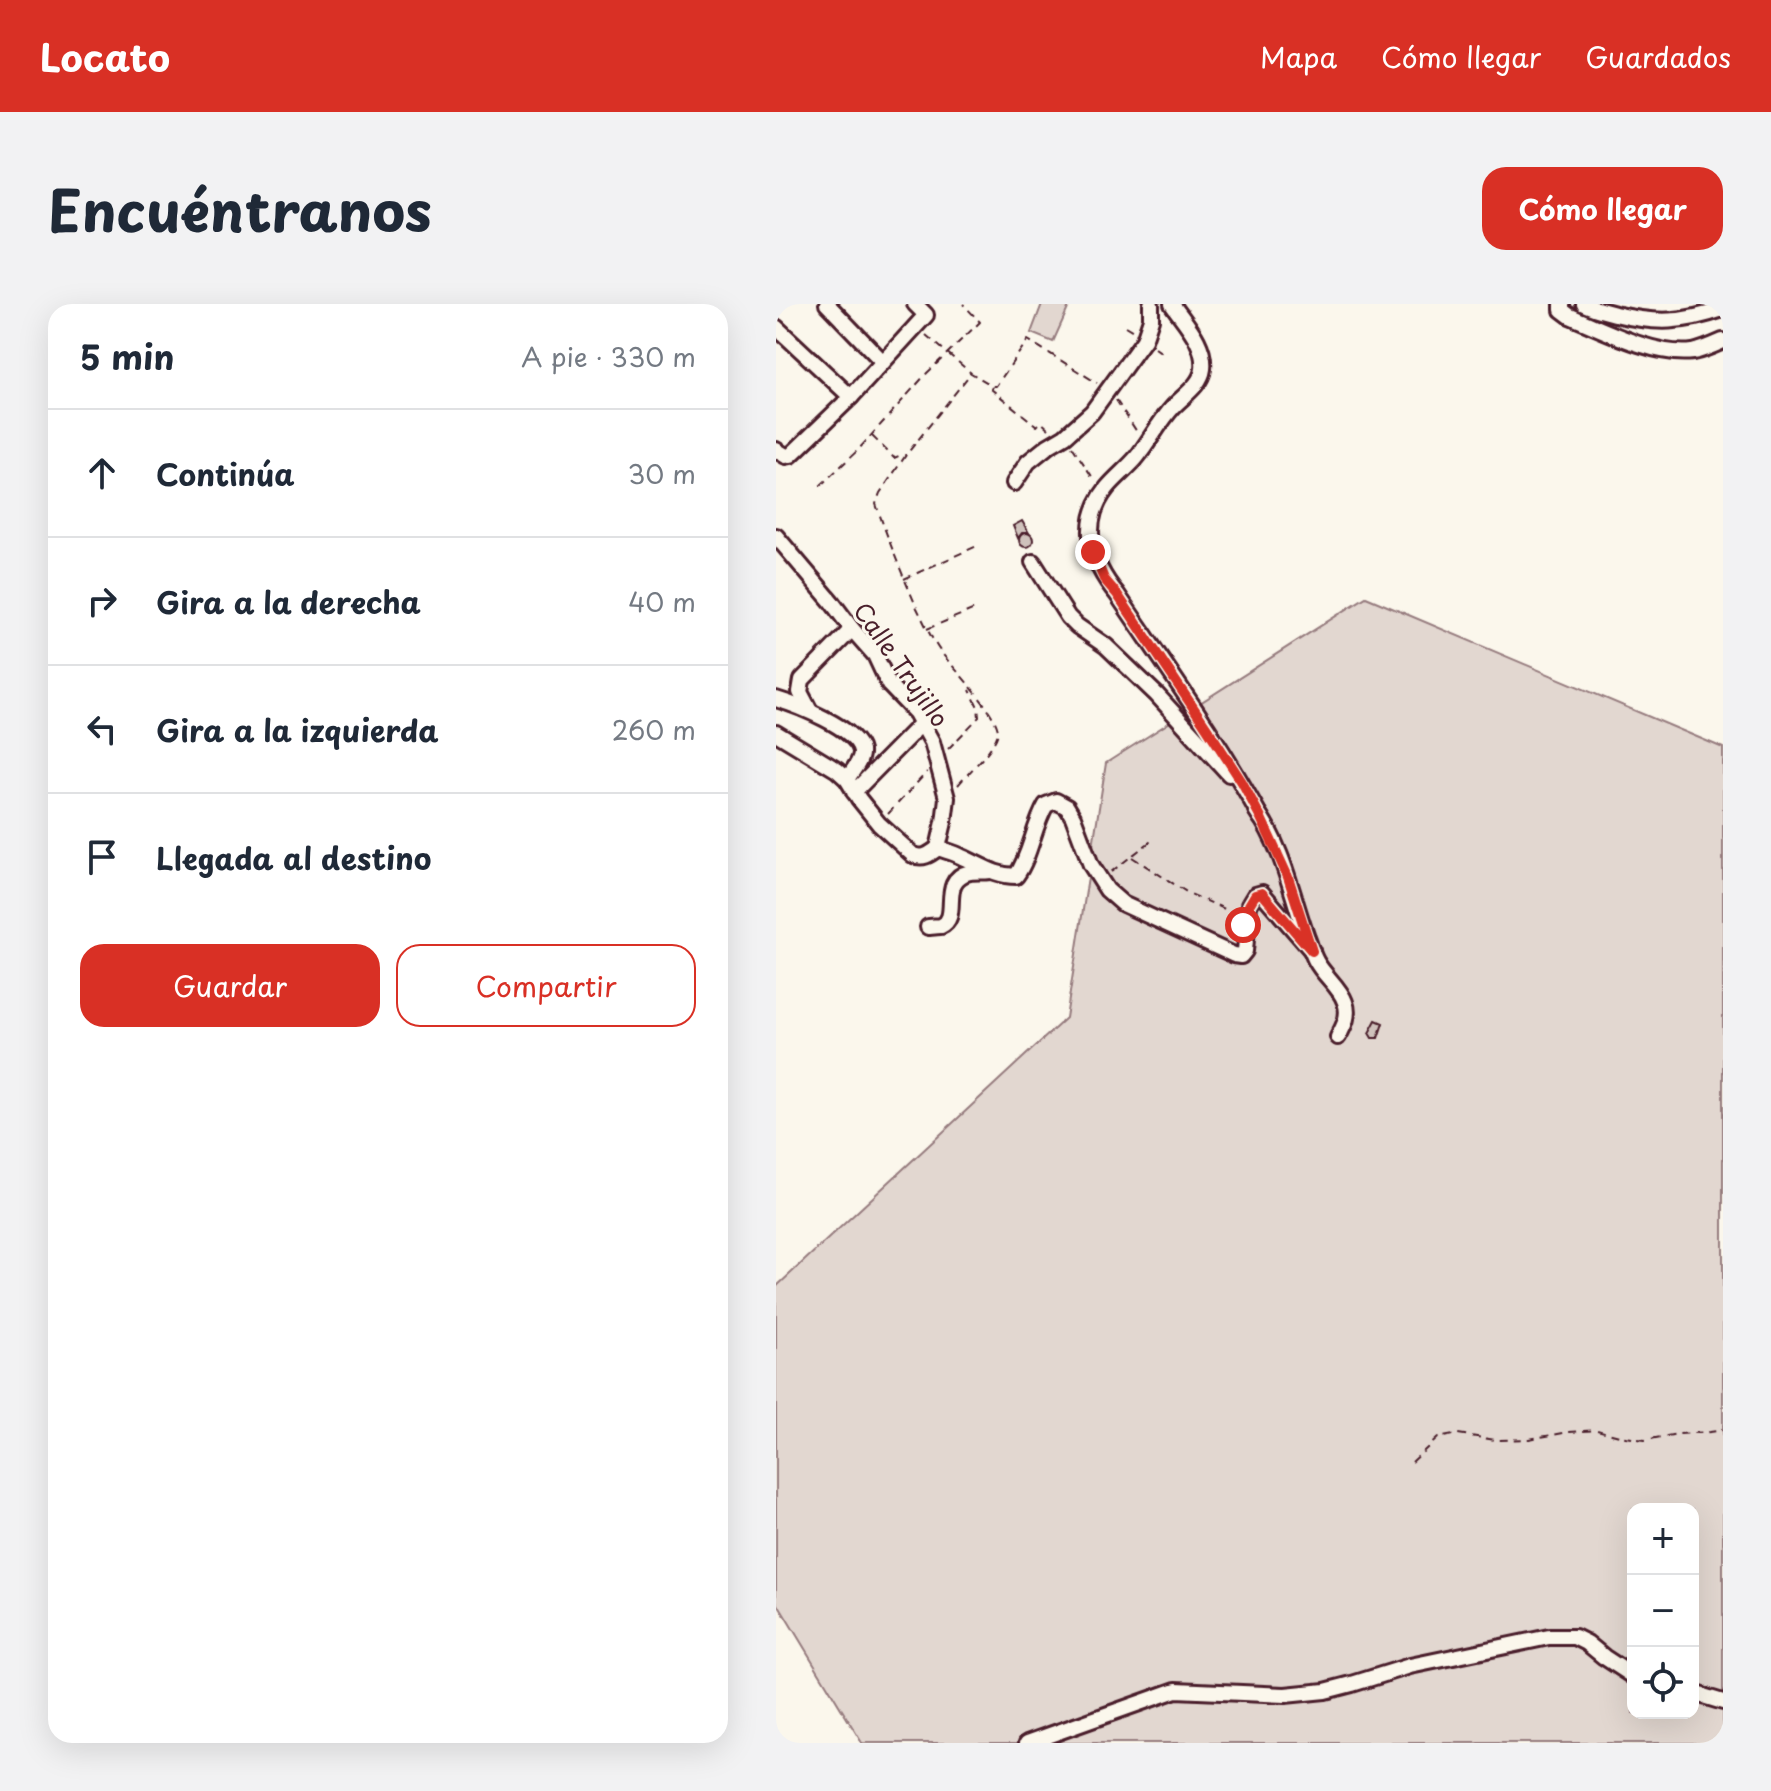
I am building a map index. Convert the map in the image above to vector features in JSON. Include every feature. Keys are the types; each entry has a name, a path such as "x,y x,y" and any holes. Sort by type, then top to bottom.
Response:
{"street":[{"path":"827,304 883,362"},
{"path":"776,450 786,456 791,455 851,397 926,315 915,304"},
{"path":"1014,483 1028,462 1092,412 1144,340 1151,319 1151,304"},
{"path":"1172,304 1201,348 1203,367 1200,378 1175,404 1136,458 1105,490 1097,506 1090,538 1104,579 1207,728 1261,818 1288,877 1317,963 1345,999 1348,1011 1346,1022 1338,1037"},
{"path":"1562,304 1562,310 1570,316 1636,343 1670,351 1693,352 1723,341"},
{"path":"1584,304 1641,321 1673,321 1723,309"},
{"path":"776,327 851,397"},
{"name":"Calle Trujillo","path":"776,536 875,655 889,685 916,713 932,742 947,798 940,842"},
{"path":"1033,562 1068,617 1106,646 1157,695 1234,780 1261,818"},
{"path":"810,711 800,692 802,680 852,629"},
{"path":"776,699 810,711 843,730 860,747 861,754 851,786"},
{"path":"851,786 921,724"},
{"path":"776,733 837,770 879,824 913,855 931,854 940,842 990,871 1016,876 1039,817 1046,805 1056,801 1067,807 1091,865 1107,890 1123,904 1241,956 1245,951 1249,905 1255,895 1262,893 1312,951"},
{"path":"928,927 941,926 948,921 951,891 961,876 968,872 990,871"},
{"path":"1027,1743 1176,1690 1285,1695 1325,1691 1410,1666 1549,1637 1575,1637 1627,1672"},
{"path":"1699,1695 1723,1702"}],"path":[{"path":"820,486 980,322 963,304"},
{"path":"916,326 971,373 993,386"},
{"path":"993,386 1028,340 1108,391 1121,405 1140,436"},
{"path":"947,798 995,741 998,732 991,712 937,647 927,629 904,579 876,504 906,455 971,373"},
{"path":"993,386 991,389 1037,426 1041,422 1049,429"},
{"path":"871,435 894,458 906,455"},
{"path":"1065,436 1093,478"},
{"path":"904,579 979,545"},
{"path":"927,629 977,608"},
{"path":"1100,879 1155,838"},
{"path":"1132,857 1188,893 1234,913 1246,929"},
{"path":"1412,1462 1438,1438 1458,1434 1496,1440 1597,1430 1645,1440 1723,1430"}],"shaded area":[{"path":"1042,304 1070,304 1053,342 1031,333"},
{"path":"1366,597 1723,748 1723,1743 862,1743 776,1601 776,1287 1066,1018 1106,763"}],"building":[{"path":"1022,521 1029,533 1022,533 1018,538 1013,526"},
{"path":"1026,533 1033,540 1026,547 1019,540"},
{"path":"1376,1020 1383,1023 1378,1038 1372,1038 1369,1033"}],"route":[{"path":"1093,552 1104,579 1242,782 1288,877 1312,951 1262,893 1255,895 1249,905 1246,929 1243,925"}]}
